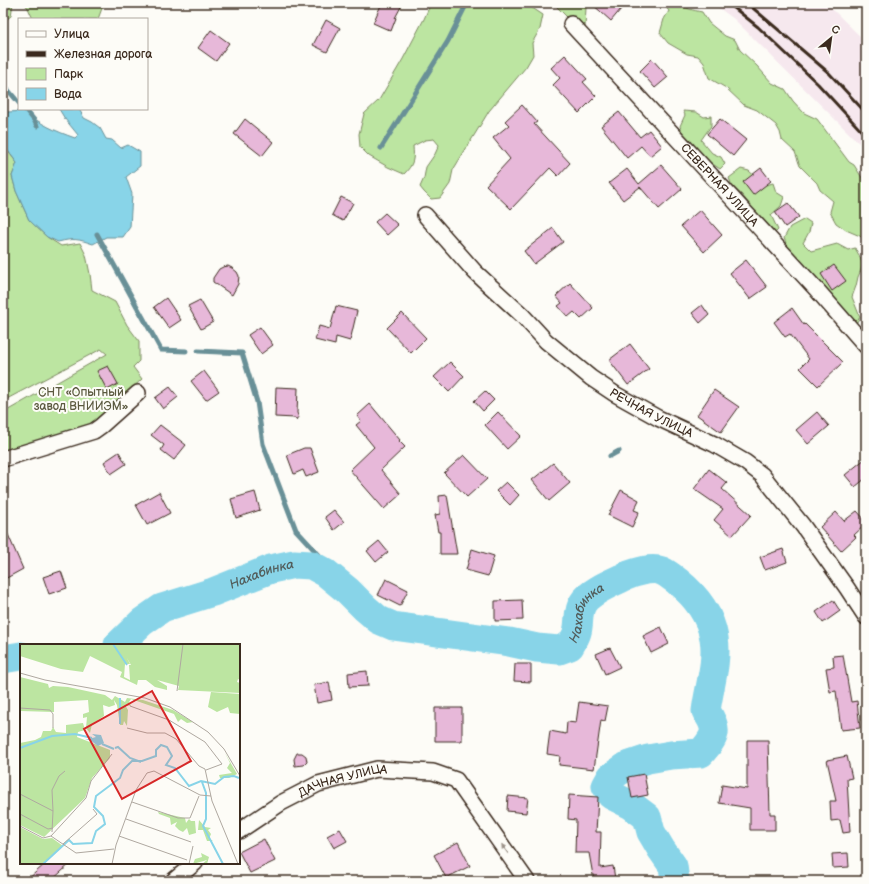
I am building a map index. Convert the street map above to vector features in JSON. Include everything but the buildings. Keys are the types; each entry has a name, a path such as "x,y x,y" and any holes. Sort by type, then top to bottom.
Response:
{"street":[{"name":"СЕВЕРНАЯ УЛИЦА","path":"571,24 817,290 866,346"},
{"name":"РЕЧНАЯ УЛИЦА","path":"425,215 475,272 523,316 546,341 591,378 621,398 658,418 714,444 746,462 762,475 803,526 848,588 866,617"},
{"path":"3,459 94,431 138,393"},
{"name":"ДАЧНАЯ УЛИЦА","path":"240,830 281,803 318,784 376,769 433,772 456,780 527,881"},
{"path":"173,881 194,864"}],"shaded area":[{"path":"712,3 826,3 866,42 866,150 734,19"}],"green space":[{"path":"3,3 13,3 11,16 3,22"},
{"path":"24,3 104,3 98,18 33,18"},
{"path":"431,3 525,3 543,15 540,29 532,43 533,55 526,67 489,111 453,170 450,184 440,198 431,199 420,187 424,178 426,167 439,145 434,139 425,140 413,146 413,161 404,174 369,156 360,147 359,134 364,114 379,100 403,59"},
{"path":"557,3 583,3 586,7 585,28 575,28 557,7"},
{"path":"661,3 679,3 692,10 702,12 709,23 725,36 735,40 740,50 772,83 785,89 804,113 817,119 849,162 854,165 866,184 866,242 860,236 846,230 836,223 830,212 833,201 820,190 817,183 800,166 795,152 782,140 776,125 757,110 744,105 726,88 709,78 704,63 698,56 687,54 668,43 660,33 664,19 669,11"},
{"path":"683,111 696,112 704,117 711,116 711,126 701,140 712,153 721,157 725,164 720,169 699,155 688,138 682,132 680,126 685,115"},
{"name":"СНТ «Опытный завод ВНИИЭМ»","path":"3,145 17,163 12,176 16,191 29,220 47,237 61,246 80,243 86,255 92,290 115,302 127,325 139,341 139,361 133,367 142,379 95,423 3,451 3,413 107,354 101,349 3,401"},
{"path":"741,169 749,171 766,185 773,183 776,192 784,197 781,206 771,215 778,230 774,234 753,215 749,204 732,186 729,178"},
{"path":"805,219 811,223 809,232 803,243 811,251 837,244 848,250 855,248 859,255 863,265 852,297 860,317 855,325 790,254 784,238 790,227"}],"water":[{"path":"3,109 8,112 24,111 48,127 75,138 78,135 60,110 80,110 84,118 100,128 106,139 112,140 121,148 128,145 140,152 140,166 126,177 132,194 130,227 123,237 106,237 93,244 76,240 58,242 47,237 29,220 16,191 12,176 17,163 3,144"}],"waterway":[{"path":"381,148 448,41 467,3"},
{"path":"3,84 18,102"},
{"path":"26,110 37,126"},
{"path":"97,234 161,350 186,351"},
{"path":"198,351 242,353 257,402 263,444 296,530 379,620"},
{"path":"610,456 619,451"},
{"name":"Нахабинка","path":"119,644 142,622 162,608 213,592 271,569 294,564 311,565 326,573 379,620 393,626 559,650 570,646 578,628 581,606 591,595 626,576 644,570 662,571 677,581 696,599 706,613 712,629 715,656 706,711 713,723 713,737 701,753 671,755 648,759 627,766 611,777 606,786 611,795 631,805 647,817 651,832 673,866 675,881"},
{"name":"Нахабинка","path":"3,659 20,656"}],"railway":[{"path":"728,3 758,27 818,84 866,136"},
{"path":"747,3 829,73 866,113"}]}
